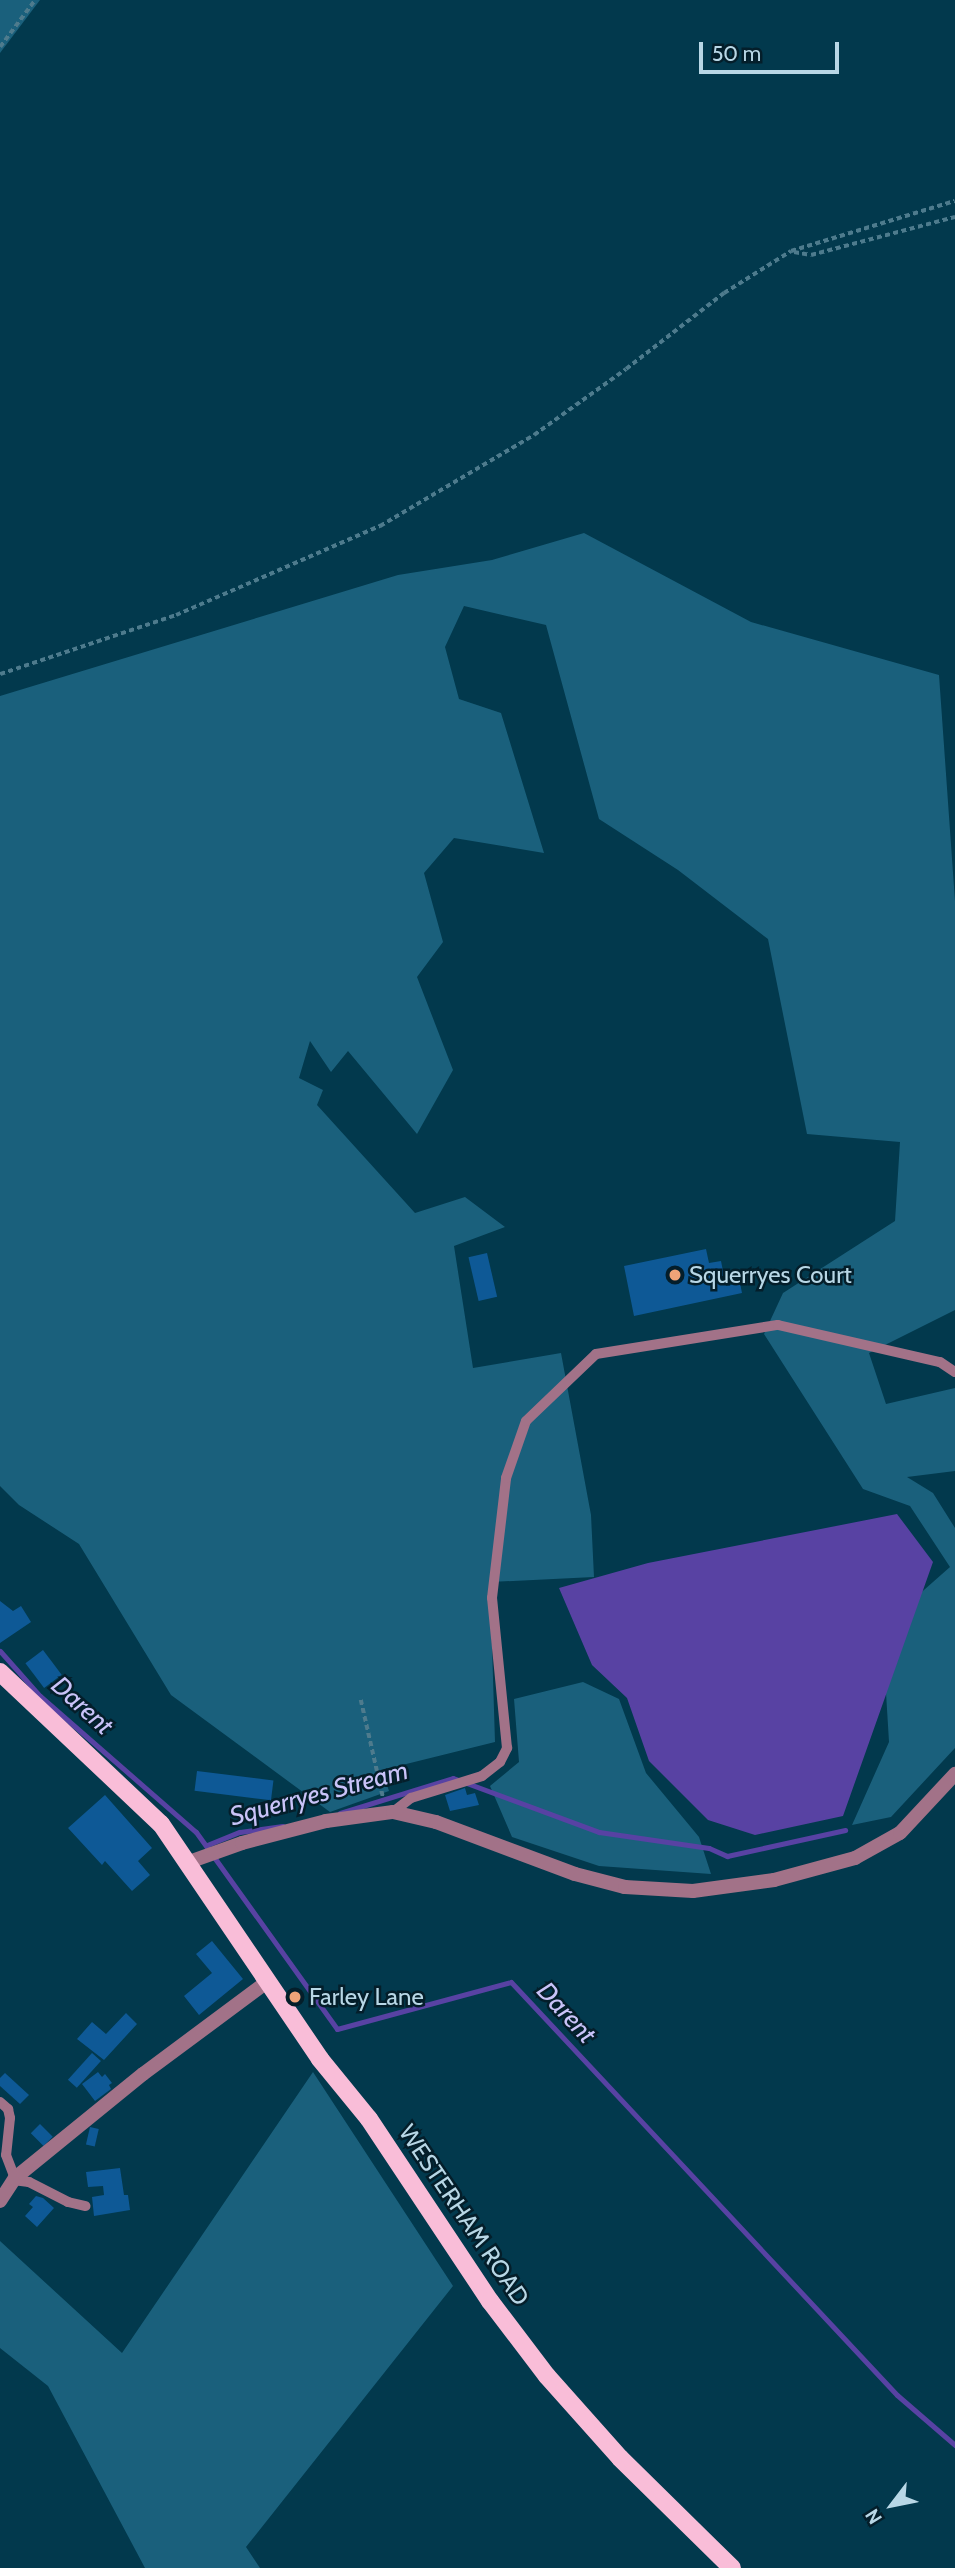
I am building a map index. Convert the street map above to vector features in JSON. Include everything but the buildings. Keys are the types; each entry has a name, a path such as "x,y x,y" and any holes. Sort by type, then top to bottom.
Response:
{"main road":[{"name":"WESTERHAM ROAD","path":"0,1672 161,1824 195,1860 267,1982 320,2059 369,2119 490,2301 547,2376 620,2458 732,2568"}],"street":[{"path":"195,1860 326,1821 390,1813 436,1822 575,1874 612,1884 693,1891 774,1880 855,1858 900,1833 955,1774"},
{"path":"0,2201 14,2179 142,2074 267,1982"}],"lane":[{"path":"390,1813 411,1798 482,1776 500,1762 508,1748 492,1598 506,1478 526,1421 596,1354 778,1325 940,1362 955,1372"},
{"path":"0,2102 8,2109 10,2118 6,2155 14,2179 29,2182 68,2202 86,2206"}],"path":[{"path":"0,47 35,0"},
{"path":"0,674 176,615 380,526 534,435 626,369 724,293 791,251 955,201"},
{"path":"791,251 811,255 955,217"},
{"path":"361,1700 390,1813"}],"shaded area":[{"path":"0,0 40,0 0,53"},
{"path":"584,533 751,622 939,675 955,901 955,1310 869,1353 886,1404 955,1388 955,1471 907,1477 933,1493 955,1528 955,1748 891,1817 852,1825 889,1742 882,1627 950,1567 910,1506 863,1489 764,1334 783,1293 895,1221 900,1142 807,1134 768,939 678,870 599,819 546,625 464,606 445,647 459,699 501,713 544,853 454,838 424,873 443,942 417,977 453,1070 417,1134 348,1051 331,1072 310,1041 299,1078 323,1090 317,1105 415,1213 465,1197 505,1227 454,1246 473,1368 561,1353 591,1515 594,1577 490,1582 495,1742 382,1770 389,1791 330,1812 171,1695 79,1544 19,1505 0,1486 0,696 398,575 492,560"},
{"path":"897,1514 933,1562 843,1816 755,1835 708,1820 649,1761 627,1698 592,1665 559,1588 648,1563"},
{"path":"583,1682 619,1699 646,1773 699,1837 711,1874 599,1866 512,1837 490,1786 519,1762 514,1699"},
{"path":"313,2072 453,2286 246,2547 260,2568 145,2568 48,2386 0,2348 0,2241 122,2353"}],"waterway":[{"name":"Darent","path":"0,1651 40,1696 196,1832 337,2029 511,1982 897,2395 955,2445"},
{"name":"Squerryes Stream","path":"340,1813 453,1778 599,1832 709,1848 727,1856 845,1830"},
{"name":"Squerryes Stream","path":"207,1845 240,1832 283,1826"}],"place":[{"name":"Squerryes Court","path":"675,1275"},
{"name":"Farley Lane","path":"295,1997"}]}
